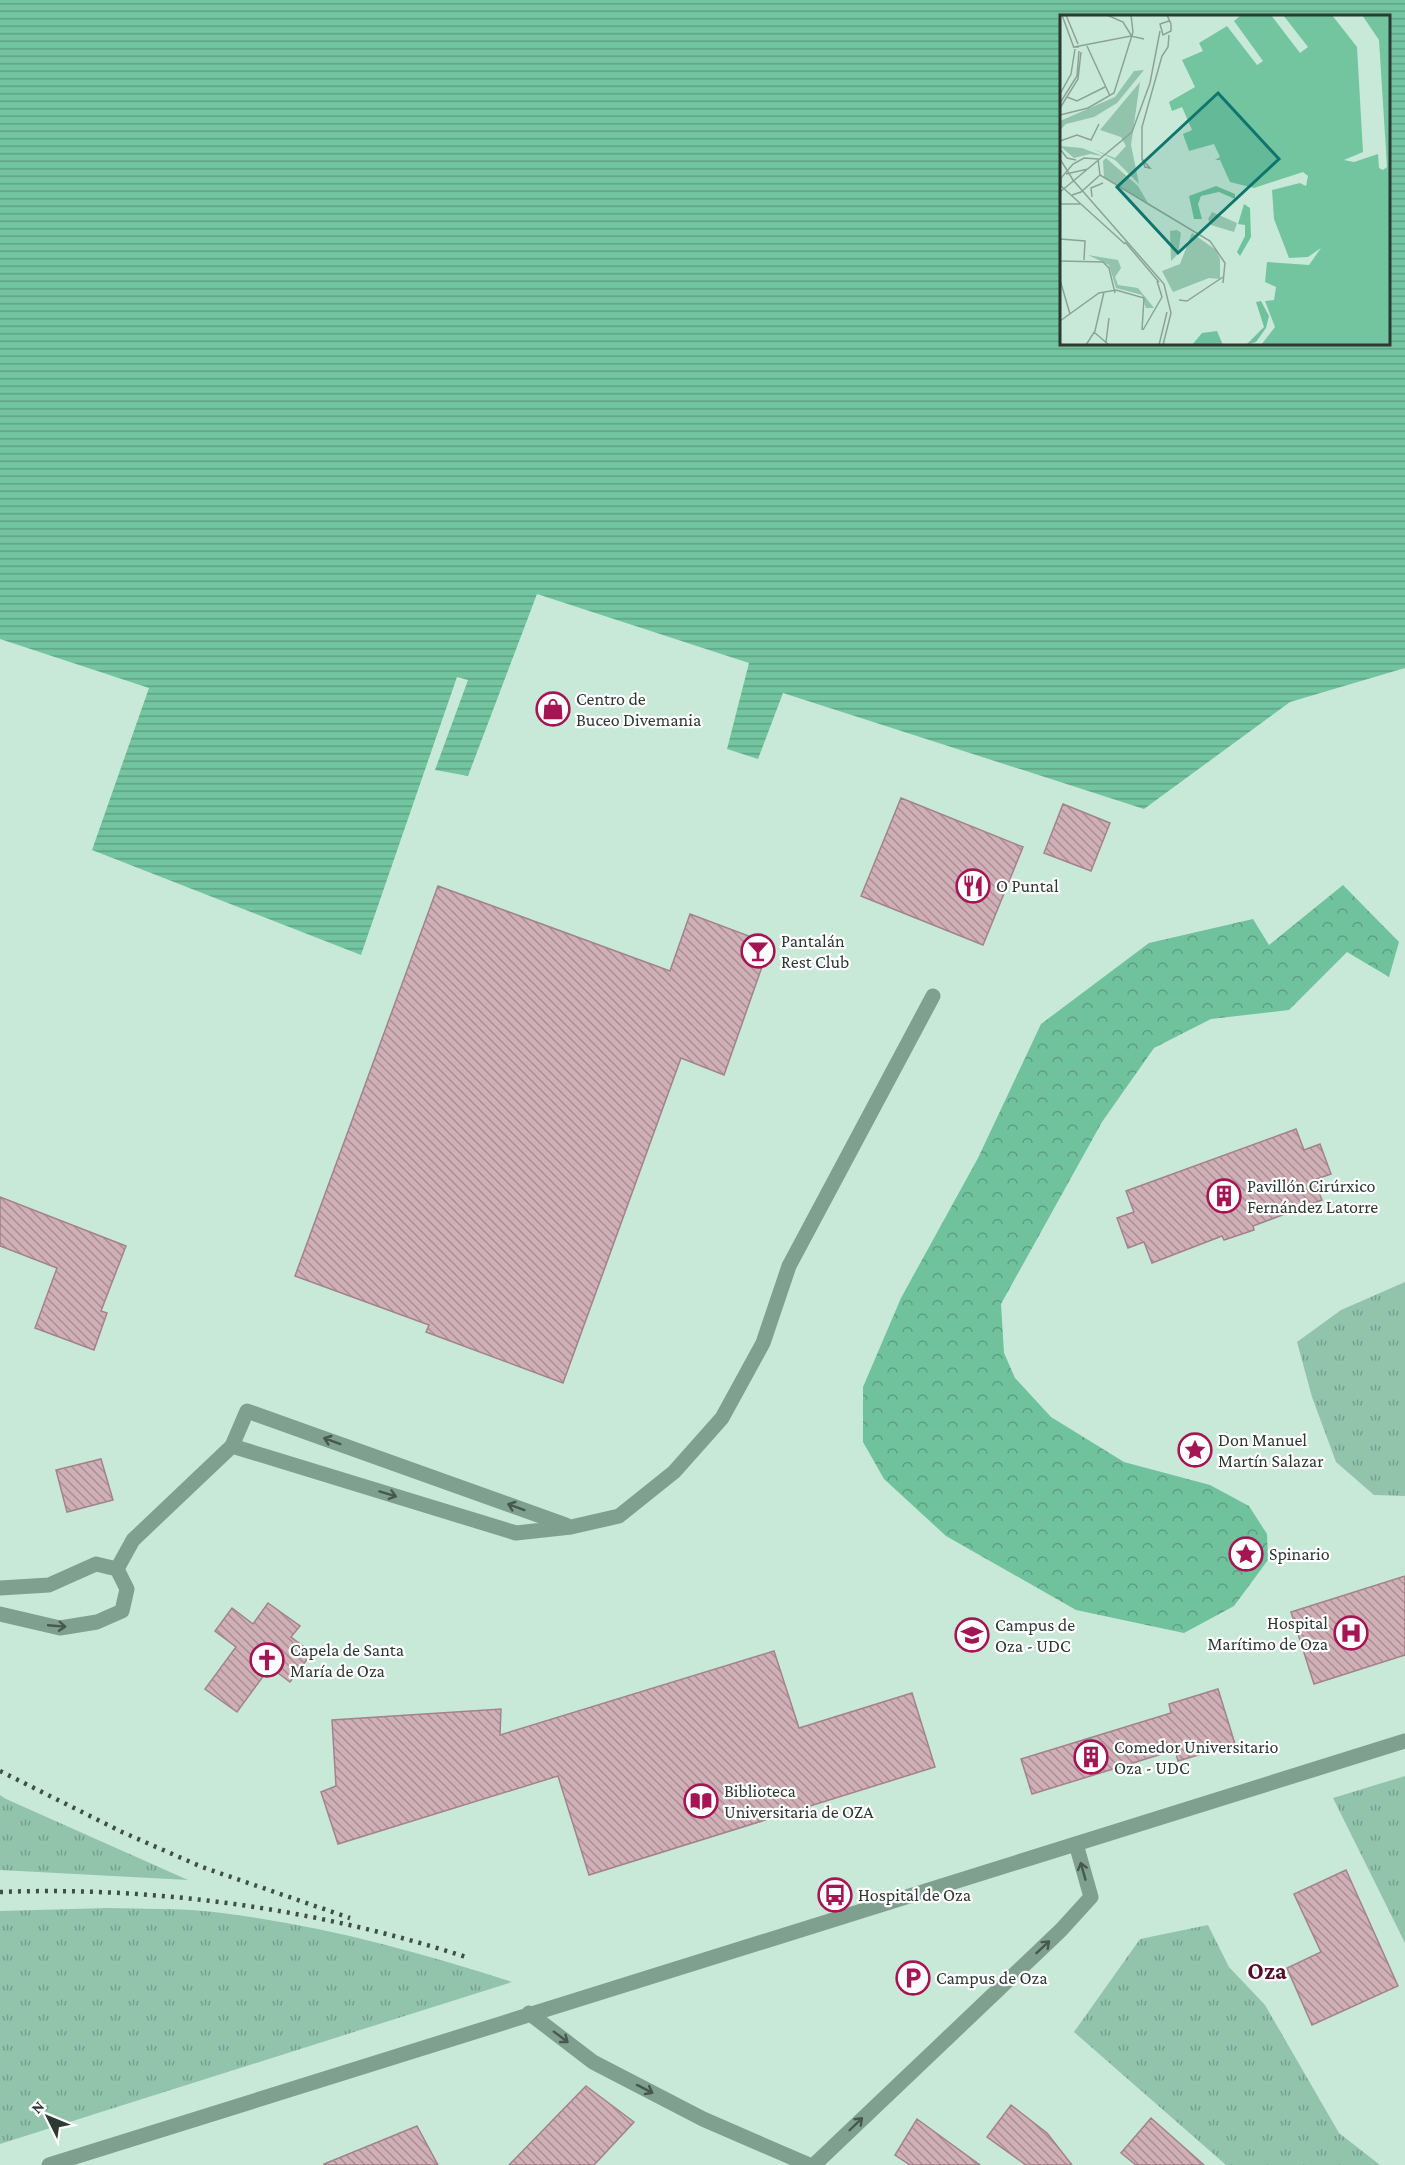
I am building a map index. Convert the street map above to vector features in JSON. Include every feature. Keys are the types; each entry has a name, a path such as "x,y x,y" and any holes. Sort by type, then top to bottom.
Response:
{"street":[{"path":"232,1446 516,1533 571,1527 619,1516 674,1472 722,1418 763,1343 789,1266 933,996"},
{"path":"117,1569 133,1540 232,1446 248,1411 571,1527"},
{"path":"0,1587 49,1585 96,1564 117,1569"},
{"path":"0,1614 60,1628 97,1622 122,1611 127,1589 117,1569"},
{"path":"49,2165 529,2013 1405,1741"},
{"path":"529,2013 593,2062 703,2119 812,2165 1061,1930 1091,1897 1076,1844"}],"green space":[{"path":"1343,885 1399,942 1389,977 1347,952 1289,1010 1211,1019 1154,1048 1102,1122 1001,1304 1004,1353 1015,1378 1051,1417 1124,1462 1210,1485 1249,1506 1267,1534 1268,1560 1234,1606 1184,1633 1076,1610 946,1536 884,1479 863,1442 863,1387 901,1298 978,1158 1041,1024 1149,943 1253,919 1269,945"},
{"path":"1405,1282 1405,1496 1374,1495 1336,1462 1312,1397 1297,1342 1341,1310"},
{"path":"1405,1776 1405,1943 1333,1798"},
{"path":"0,1795 6,1799 188,1880 0,1870"},
{"path":"174,1909 252,1917 327,1931 402,1949 512,1982 0,2144 0,1911"},
{"path":"1208,1925 1229,1967 1265,2005 1339,2133 1380,2165 1226,2165 1074,2032 1140,1939"}],"shaded area":[{"path":"0,0 1405,0 1405,668 1290,702 1144,809 783,693 758,759 727,749 749,663 537,594 468,776 435,770 468,680 457,677 361,955 92,850 149,688 0,639"}],"building":[{"path":"901,798 1023,847 983,945 861,896"},
{"path":"1063,804 1110,823 1091,871 1044,853"},
{"path":"438,886 670,971 690,914 770,944 724,1075 681,1058 563,1383 426,1332 429,1325 295,1276"},
{"name":"Pavillón Cirúrxico Fernández Latorre","path":"1296,1129 1304,1150 1320,1144 1331,1174 1314,1180 1322,1200 1253,1226 1254,1230 1224,1240 1222,1236 1152,1263 1144,1242 1128,1248 1117,1218 1134,1212 1126,1191"},
{"path":"0,1197 126,1246 101,1311 107,1313 94,1350 35,1328 57,1268 0,1246"},
{"path":"101,1459 113,1500 67,1512 56,1470"},
{"name":"Hospital Marítimo de Oza","path":"1405,1576 1405,1655 1314,1684 1291,1612"},
{"name":"Capela de Santa María de Oza","path":"268,1603 300,1626 291,1637 312,1653 290,1682 270,1667 237,1712 205,1689 236,1647 215,1631 232,1608 253,1624"},
{"path":"774,1651 799,1728 912,1693 935,1767 589,1875 558,1776 338,1844 321,1792 336,1786 332,1720 501,1709 500,1735"},
{"path":"1218,1689 1235,1744 1178,1761 1175,1750 1032,1794 1021,1759 1171,1713 1169,1704"},
{"path":"1346,1870 1398,1986 1312,2025 1287,1968 1321,1952 1294,1894"},
{"path":"586,2086 634,2122 594,2165 509,2165"},
{"path":"1011,2105 1047,2133 1072,2165 1026,2165 987,2137"},
{"path":"1151,2118 1204,2165 1136,2165 1121,2153"},
{"path":"917,2119 980,2165 910,2165 895,2155"},
{"path":"417,2126 438,2165 324,2165 324,2164"}],"railway":[{"path":"0,1771 122,1832 202,1867 350,1918"},
{"path":"0,1892 118,1893 236,1904 353,1926 466,1957"}],"place":[{"name":"Centro de Buceo Divemania","path":"553,709"},
{"name":"O Puntal","path":"973,886"},
{"name":"Pantalán Rest Club","path":"758,951"},
{"name":"Pavillón Cirúrxico Fernández Latorre","path":"1224,1196"},
{"name":"Don Manuel Martín Salazar","path":"1195,1450"},
{"name":"Spinario","path":"1246,1554"},
{"name":"Hospital Marítimo de Oza","path":"1351,1633"},
{"name":"Campus de Oza - UDC","path":"972,1635"},
{"name":"Capela de Santa María de Oza","path":"267,1660"},
{"name":"Comedor Universitario Oza - UDC","path":"1091,1757"},
{"name":"Biblioteca Universitaria de OZA","path":"701,1801"},
{"name":"Hospital de Oza","path":"835,1895"},
{"name":"Campus de Oza","path":"913,1978"}],"district":[{"name":"Oza","path":"1267,1970"}]}
